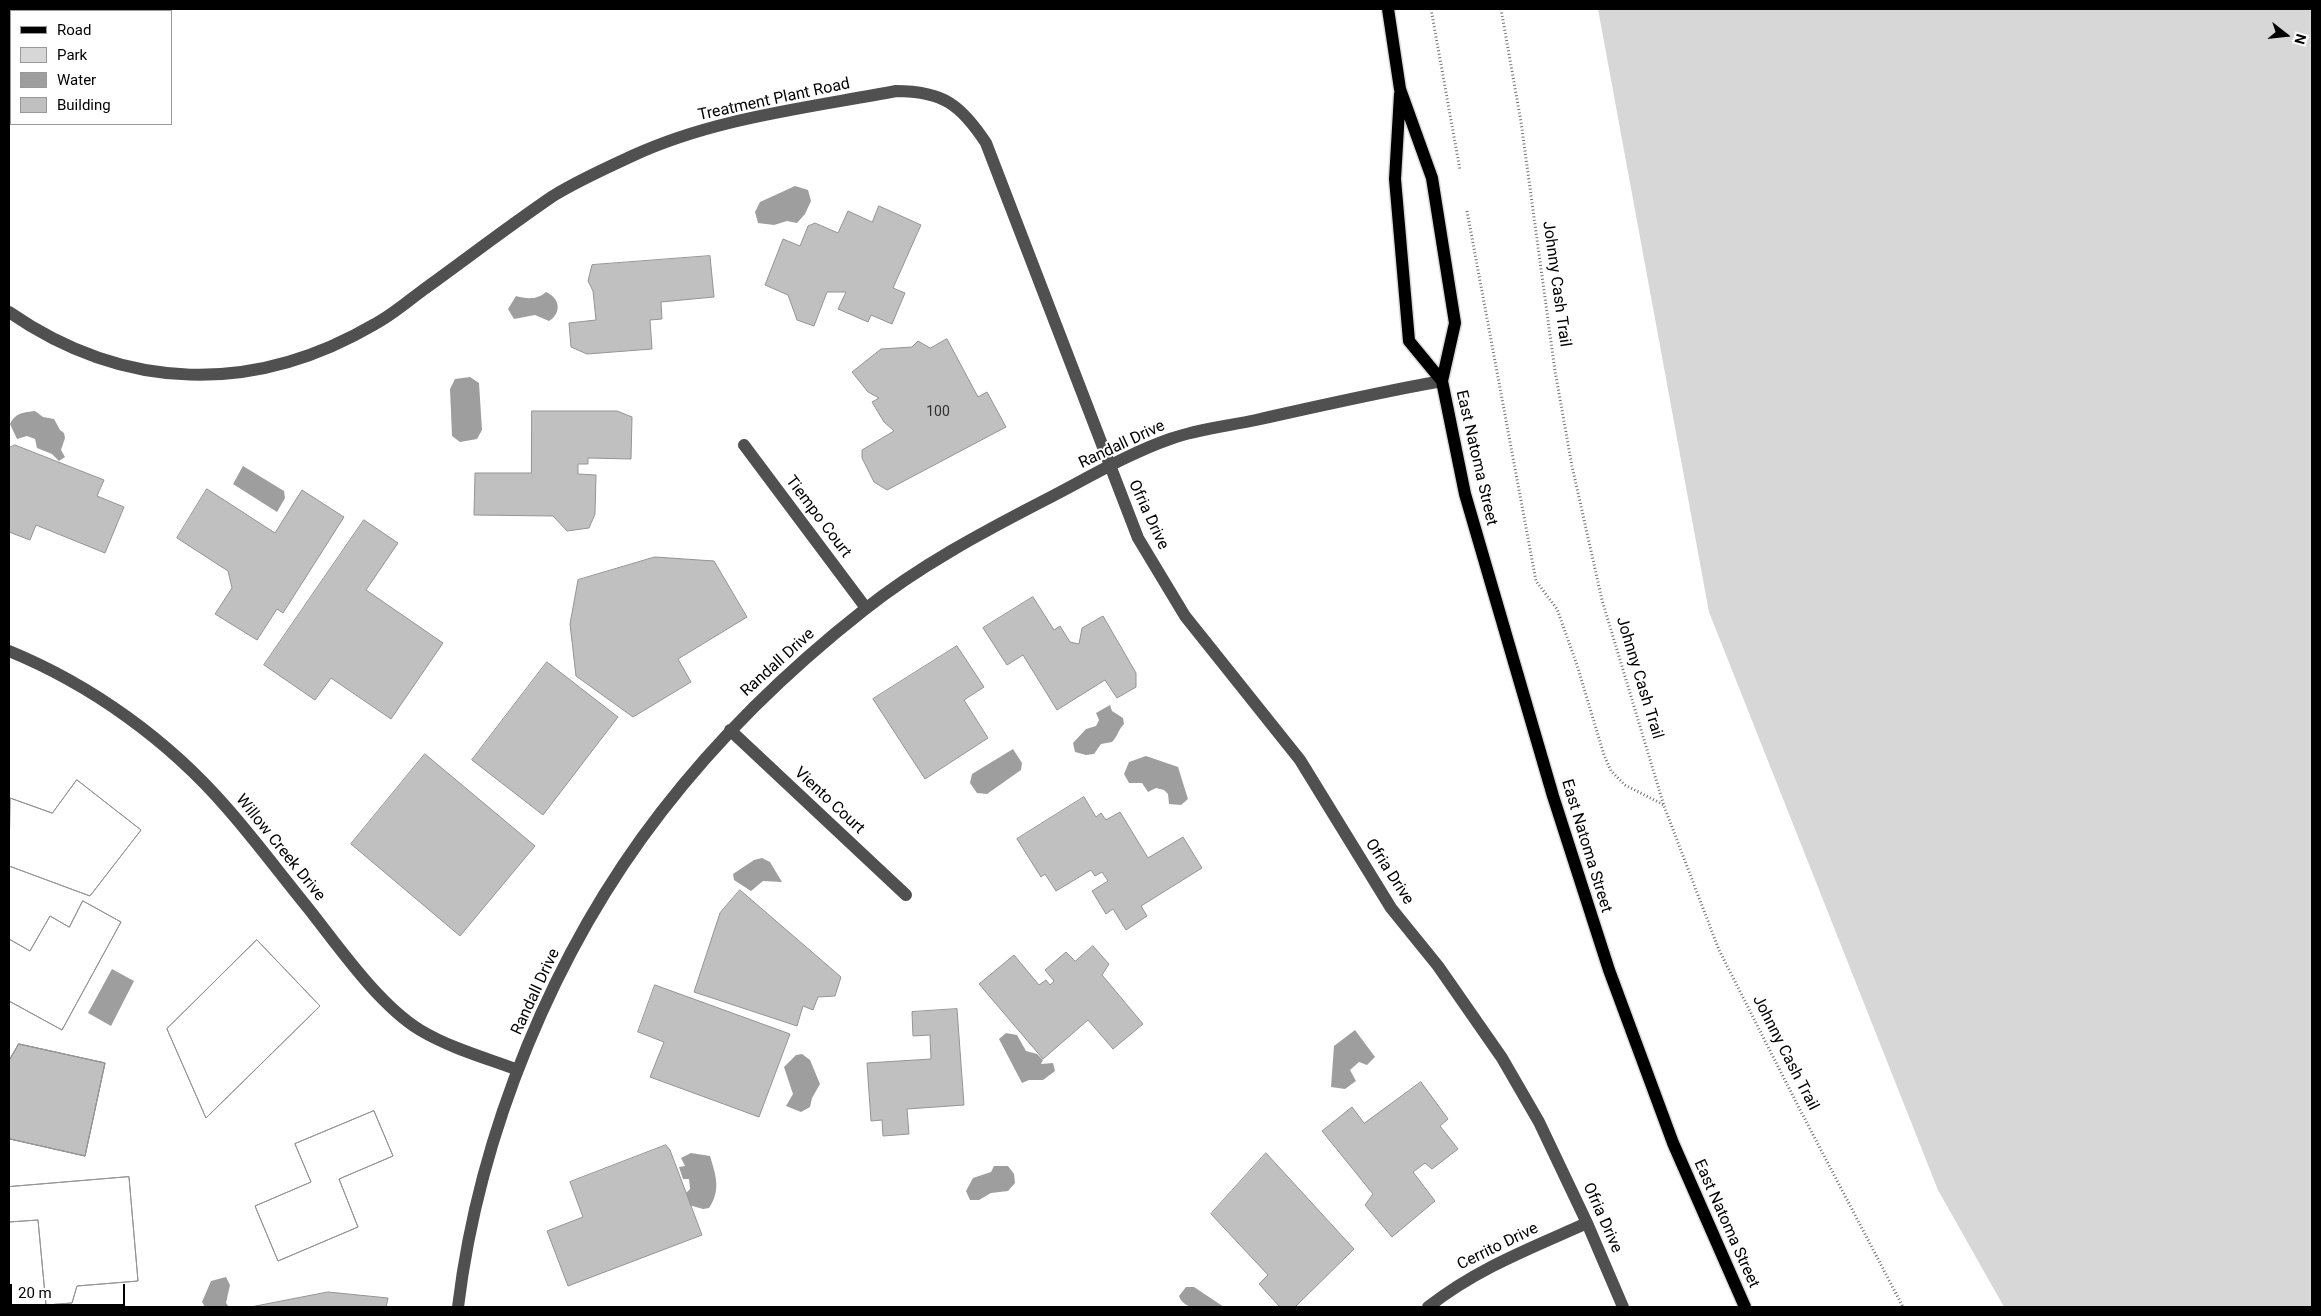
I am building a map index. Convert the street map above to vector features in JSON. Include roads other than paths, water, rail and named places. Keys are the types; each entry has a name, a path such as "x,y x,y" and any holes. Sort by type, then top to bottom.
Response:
{"main road":[{"name":"East Natoma Street","path":"1388,9 1400,89 1432,178 1455,323 1442,381 1464,494 1550,786 1609,970 1673,1143 1745,1307"},
{"name":"East Natoma Street","path":"1400,89 1395,179 1409,341 1442,381"}],"street":[{"name":"Treatment Plant Road","path":"9,312 35,330 73,349 134,369 175,375 218,375 281,366 321,353 377,324 555,195 634,155 716,126 896,91 916,91 945,100 969,118 986,143 1109,467"},
{"name":"Randall Drive","path":"458,1307 463,1261 489,1154 518,1070 564,967 599,903 661,812 730,730 785,677 866,608 945,555 1109,467 1171,438 1386,390 1442,381"},
{"name":"Tiempo Court","path":"744,446 866,608"},
{"name":"Ofria Drive","path":"1109,467 1138,538 1185,616 1300,760 1391,908 1438,966 1502,1058 1539,1122 1587,1223 1623,1307"},
{"name":"Willow Creek Drive","path":"9,651 79,686 132,721 182,761 227,808 365,978 391,1006 420,1030 466,1051 518,1070"},
{"name":"Viento Court","path":"730,730 906,894"},
{"name":"Cerrito Drive","path":"1428,1307 1452,1288 1484,1269 1587,1223"}],"water":[{"path":"795,186 808,190 811,201 805,214 797,223 787,221 774,225 758,223 755,212 760,202"},
{"path":"546,292 557,302 556,314 553,318 549,321 535,315 514,319 508,309 516,296 532,298"},
{"path":"470,377 479,383 482,430 477,439 460,442 452,436 450,389 455,379"},
{"path":"35,411 43,417 54,419 60,430 64,433 65,438 61,450 65,457 59,461 52,454 37,448 35,439 27,436 17,439 10,424 12,420 20,414"},
{"path":"243,466 284,491 285,498 277,512 233,484"},
{"path":"1110,705 1112,711 1123,718 1124,724 1114,740 1101,744 1094,754 1086,755 1075,752 1073,743 1086,729 1096,726 1099,720 1096,713"},
{"path":"1013,749 1022,763 1021,770 987,794 977,793 970,783 972,774"},
{"path":"1146,756 1178,767 1188,799 1181,805 1169,804 1168,794 1164,790 1156,788 1148,792 1142,783 1129,783 1124,774 1129,762"},
{"path":"762,858 770,862 782,882 763,881 751,891 734,880 733,874 754,860"},
{"path":"112,969 134,981 111,1026 88,1013"},
{"path":"1355,1030 1375,1057 1367,1065 1359,1062 1350,1070 1356,1081 1345,1089 1331,1087 1334,1046"},
{"path":"1006,1033 1017,1035 1026,1051 1037,1054 1043,1060 1041,1064 1053,1063 1055,1071 1043,1080 1029,1080 1022,1083 999,1039"},
{"path":"802,1054 810,1060 820,1084 812,1098 810,1107 801,1112 786,1106 793,1094 784,1067 796,1055"},
{"path":"691,1153 710,1156 716,1189 709,1208 703,1209 689,1205 686,1193 690,1189 689,1179 683,1179 679,1167 685,1166 681,1158"},
{"path":"994,1166 1008,1166 1014,1174 1015,1183 1008,1191 991,1193 979,1200 970,1200 966,1191 973,1178 991,1172"},
{"path":"226,1277 230,1285 226,1303 229,1307 205,1307 202,1302 211,1281"},
{"path":"1186,1287 1194,1287 1224,1307 1198,1308 1186,1305 1179,1296"}]}
